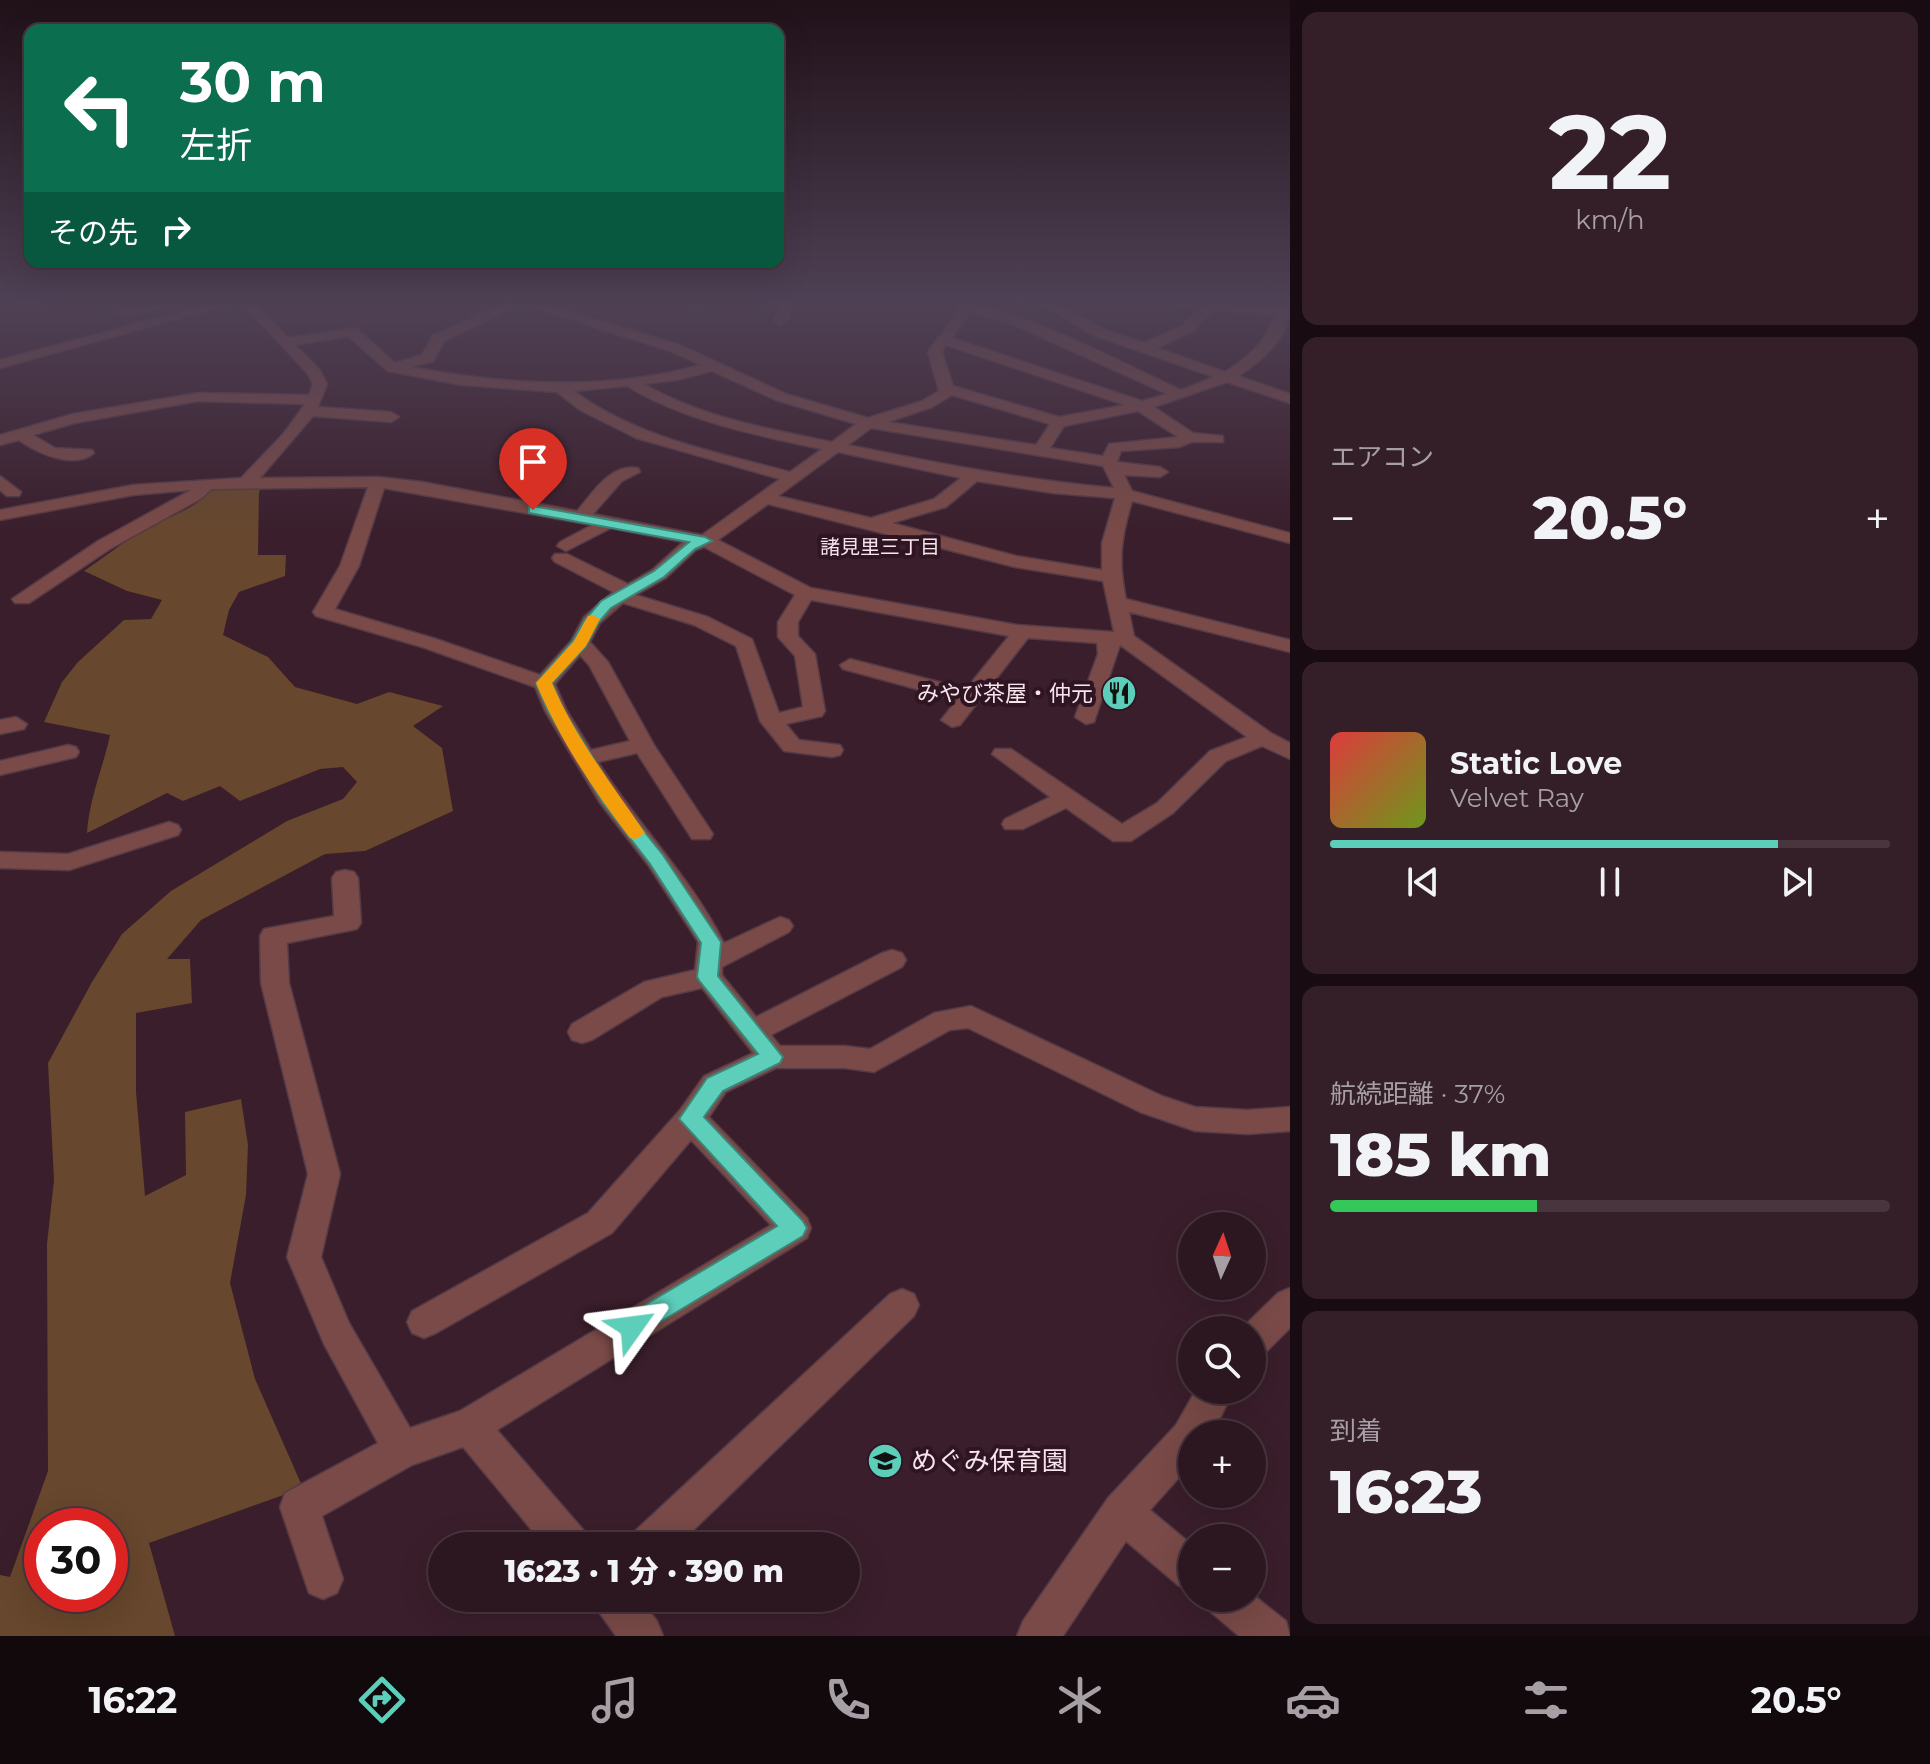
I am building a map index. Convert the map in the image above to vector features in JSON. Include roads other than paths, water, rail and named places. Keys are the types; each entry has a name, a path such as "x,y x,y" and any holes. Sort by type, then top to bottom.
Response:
{"street":[{"path":"247,482 313,406 320,384 318,379"},
{"path":"452,379 561,388 651,379"},
{"path":"746,379 781,397 868,423 1160,472"},
{"path":"544,683 580,643 591,621 606,605 659,574 690,546 705,541 868,423 927,404 946,393 943,379"},
{"path":"1063,379 1140,405 1189,437 1217,439"},
{"path":"1146,379 1178,394"},
{"path":"946,389 1059,422 1140,405 1222,379"},
{"path":"1232,379 1290,399"},
{"path":"631,382 666,403 708,417 836,448 1053,488 1125,494 1290,538"},
{"path":"561,388 591,413 632,432 795,478"},
{"path":"0,440 73,419 198,397 313,406 391,417"},
{"path":"1039,452 1059,422"},
{"path":"21,434 42,450 56,455 86,453"},
{"path":"1086,717 1116,639 1118,603 1112,577 1111,543 1125,494 1111,466 1115,447 1179,442 1189,437"},
{"path":"580,519 616,477 632,472"},
{"path":"870,522 944,504 957,495 973,475"},
{"path":"378,482 350,567 340,589 323,612 429,643 544,683 556,711 584,758 711,942 708,969 772,1057"},
{"path":"0,515 133,490 206,484 378,482 422,487 705,541 806,593 1023,631 1116,639 1263,738 1290,752"},
{"path":"22,599 104,545 196,494 206,484"},
{"path":"766,498 1015,561 1112,577"},
{"path":"606,524 564,552 623,594 701,621 745,643 766,714 771,721 792,746 832,750"},
{"path":"771,721 814,711 805,654 788,637 788,622 806,593"},
{"path":"1118,603 1288,638"},
{"path":"952,720 1023,631"},
{"path":"580,643 598,662 643,745 701,834"},
{"path":"850,665 971,697"},
{"path":"1003,754 1122,835 1165,808 1218,756 1263,738"},
{"path":"584,758 643,745"},
{"path":"0,768 68,752"},
{"path":"1014,824 1067,798"},
{"path":"0,860 69,862 169,830"},
{"path":"345,878 348,923 273,936 275,983 324,1174 304,1257 336,1333 402,1450"},
{"path":"582,1032 654,989 708,969 780,926"},
{"path":"752,1032 892,960"},
{"path":"424,1322 600,1223 691,1119 715,1084 772,1057 845,1057 874,1061 904,1047 944,1020 971,1017 1151,1104 1195,1119 1248,1122 1290,1119"},
{"path":"323,1579 299,1507 402,1450 470,1426 795,1228 691,1119"},
{"path":"1266,1328 1290,1304"},
{"path":"663,1532 902,1305"},
{"path":"1038,1636 1122,1512 1189,1438 1208,1404"},
{"path":"470,1426 559,1532"},
{"path":"1122,1512 1178,1559"},
{"path":"624,1612 642,1636"},
{"path":"1242,1612 1271,1636"}],"place":[{"name":"みやび茶屋・仲元","path":"1119,693"},
{"name":"めぐみ保育園","path":"885,1461"}],"district":[{"name":"諸見里三丁目","path":"880,547"}]}
